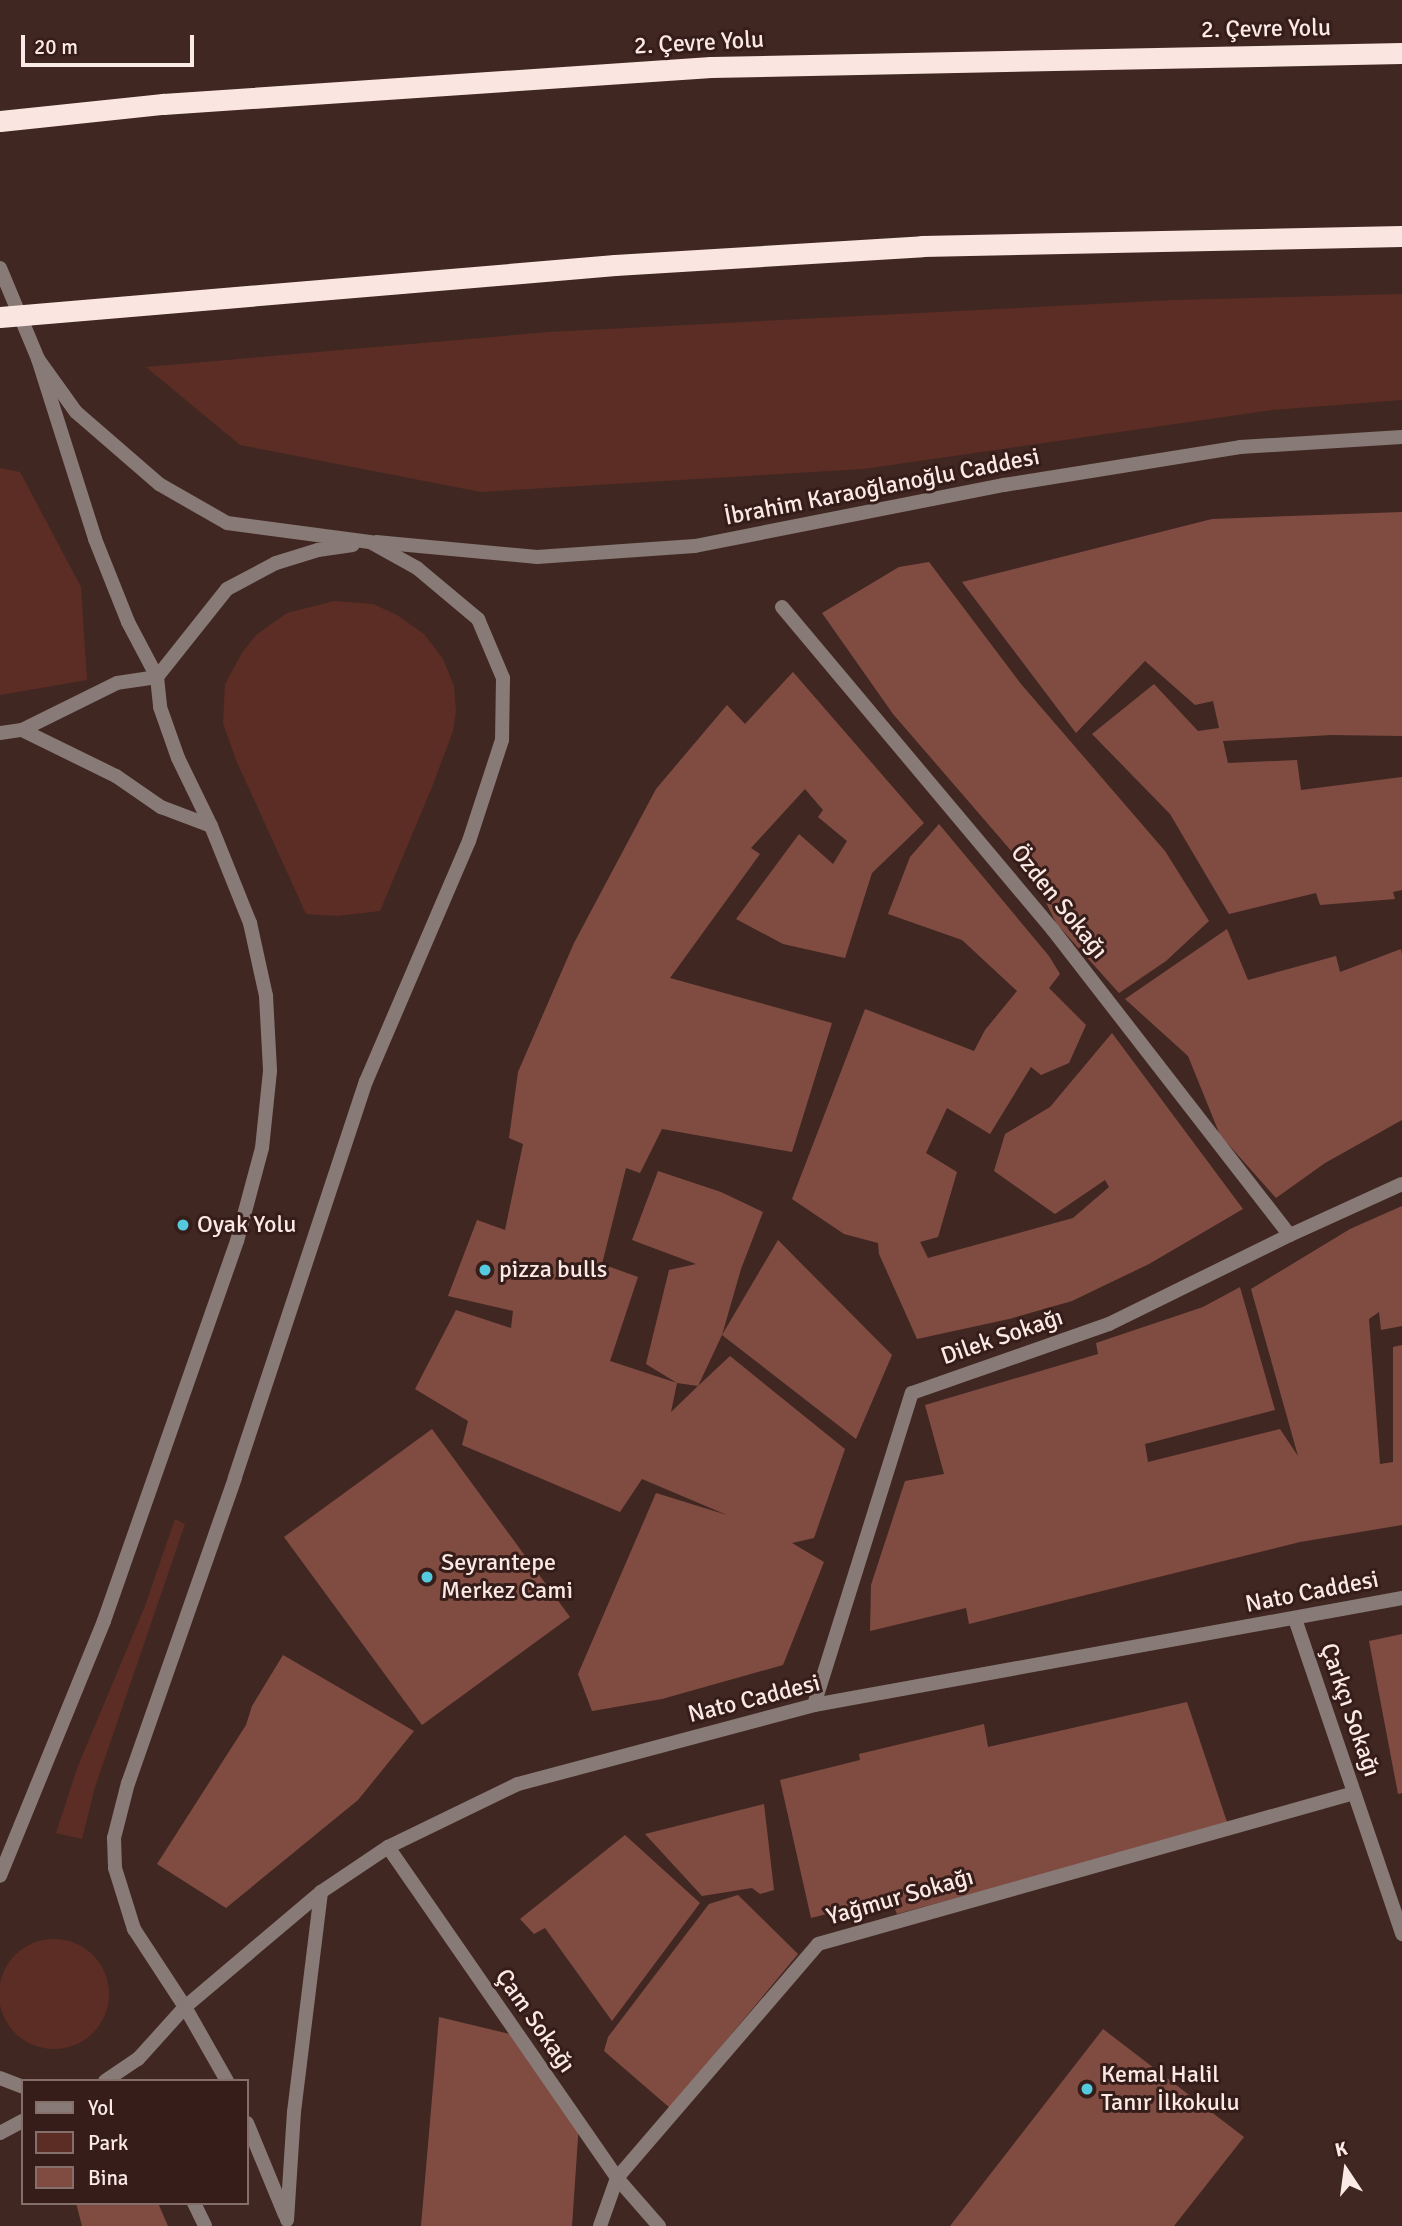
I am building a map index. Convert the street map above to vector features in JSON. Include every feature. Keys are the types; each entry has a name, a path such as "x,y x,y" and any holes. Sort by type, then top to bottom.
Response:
{"highway":[{"name":"2. Çevre Yolu","path":"0,121 163,104 710,67 1402,53"},
{"path":"0,317 615,265 922,246 1402,236"}],"street":[{"path":"0,268 38,359 95,539 128,622 157,677 160,708 178,758 211,826 250,923 266,996 270,1071 262,1148 237,1241 104,1621 0,1876"},
{"path":"38,359 76,412 148,475 227,523 370,542 417,568 478,619 503,678 502,740 469,841 366,1080 235,1478 128,1783 114,1838 115,1868 134,1929 226,2079"},
{"name":"İbrahim Karaoğlanoğlu Caddesi","path":"370,542 537,556 695,546 1004,485 1240,447 1402,437"},
{"path":"0,733 22,730 117,683 157,677 227,589 276,563 318,550 370,542"},
{"name":"Özden Sokağı","path":"782,607 1054,930 1290,1235"},
{"path":"22,730 116,776 161,807 211,826"},
{"name":"Dilek Sokağı","path":"814,1705 912,1393 1109,1324 1290,1235 1402,1184"},
{"name":"Nato Caddesi","path":"108,2079 145,2053 184,2007 321,1892 388,1847 518,1784 814,1705 1402,1598"},
{"name":"Çarkçı Sokağı","path":"1294,1619 1402,1934"},
{"name":"Yağmur Sokağı","path":"617,2178 818,1944 1354,1793"},
{"name":"Çam Sokağı","path":"388,1847 617,2178"},
{"path":"289,2223 294,2112 321,1892"},
{"path":"0,2078 21,2086"},
{"path":"0,2133 21,2122"},
{"path":"248,2125 289,2223"},
{"path":"600,2226 617,2178 659,2226"},
{"path":"195,2205 205,2226"}],"green space":[{"path":"1402,294 1402,400 1272,410 863,469 481,492 240,445 146,367 549,332 1174,300"},
{"path":"0,468 20,472 81,587 87,680 0,695"},
{"path":"334,601 373,604 397,615 424,634 443,659 454,686 456,711 453,731 432,787 380,911 337,916 306,914 236,760 223,723 225,684 242,653 256,635 287,613"},
{"path":"175,1519 185,1524 95,1787 82,1839 56,1833 78,1766 145,1606"},
{"path":"54,1939 75,1943 93,1955 105,1973 109,1994 105,2015 93,2033 75,2045 54,2049 33,2045 15,2033 3,2015 -1,1994 3,1973 15,1955 33,1943"}],"building":[{"path":"1402,512 1402,736 1331,735 1223,741 1228,763 1297,760 1301,790 1402,777 1402,890 1393,892 1395,899 1320,905 1316,893 1229,914 1170,814 1092,734 1154,684 1198,731 1219,728 1213,701 1195,705 1145,661 1076,733 962,582 1212,519"},
{"path":"929,562 1021,684 1165,851 1209,921 1166,961 1119,993 1056,923 1033,876 893,714 822,613 899,567"},
{"path":"793,672 924,823 872,873 845,958 783,944 736,919 799,834 833,864 847,841 818,817 823,810 805,789 751,848 760,854 670,978 832,1023 792,1152 662,1129 640,1173 626,1168 602,1264 638,1277 610,1361 677,1383 671,1412 730,1356 845,1449 814,1538 792,1543 824,1562 783,1665 662,1699 592,1711 578,1674 656,1493 727,1515 642,1479 620,1512 462,1445 468,1421 415,1389 456,1310 511,1328 513,1311 448,1296 477,1220 505,1230 523,1144 509,1138 518,1072 574,943 656,789 727,705 745,724"},
{"path":"939,824 1049,956 1060,974 1049,988 1086,1025 1069,1063 1041,1075 1031,1067 990,1134 947,1108 926,1153 957,1172 938,1237 920,1242 928,1258 1073,1218 1109,1187 1105,1180 1055,1214 994,1171 1005,1134 1050,1107 1112,1033 1243,1209 1149,1264 1072,1301 1009,1319 917,1339 879,1254 878,1243 844,1234 792,1199 865,1009 974,1051 985,1030 1017,991 962,940 888,914 910,857"},
{"path":"1227,929 1248,980 1336,956 1340,972 1401,949 1402,1120 1325,1163 1276,1198 1220,1135 1188,1056 1125,999"},
{"path":"658,1171 721,1192 763,1212 741,1269 722,1335 698,1386 677,1383 646,1364 669,1270 696,1264 632,1240"},
{"path":"1402,1206 1402,1326 1381,1330 1379,1312 1369,1319 1380,1464 1393,1462 1393,1347 1402,1345 1402,1525 1300,1542 969,1624 966,1608 870,1631 871,1585 905,1481 944,1474 925,1405 1098,1354 1096,1343 1203,1307 1240,1287 1275,1410 1145,1444 1148,1462 1280,1429 1298,1456 1251,1289 1350,1229"},
{"path":"778,1240 892,1355 856,1439 722,1335"},
{"name":"Seyrantepe Merkez Cami","path":"432,1429 570,1617 422,1725 284,1537"},
{"path":"1402,1634 1402,1793 1398,1794 1369,1641"},
{"path":"283,1655 414,1731 358,1800 226,1908 157,1864 246,1725 252,1706"},
{"path":"1187,1702 1227,1822 1117,1855 897,1914 890,1898 811,1918 780,1780 860,1760 859,1754 984,1724 988,1747"},
{"path":"764,1804 774,1890 760,1894 752,1888 702,1896 645,1834"},
{"path":"625,1835 700,1903 612,2021 545,1928 534,1934 520,1919"},
{"path":"738,1895 798,1954 670,2108 604,2051 608,2037 709,1904"},
{"path":"439,2017 518,2036 579,2123 572,2226 421,2226"},
{"path":"1103,2029 1244,2137 1174,2226 950,2226"},
{"path":"77,2205 159,2205 168,2226 82,2226"}],"place":[{"name":"Oyak Yolu","path":"183,1225"},
{"name":"pizza bulls","path":"485,1270"},
{"name":"Seyrantepe Merkez Cami","path":"427,1577"},
{"name":"Kemal Halil Tanır İlkokulu","path":"1087,2089"}]}
